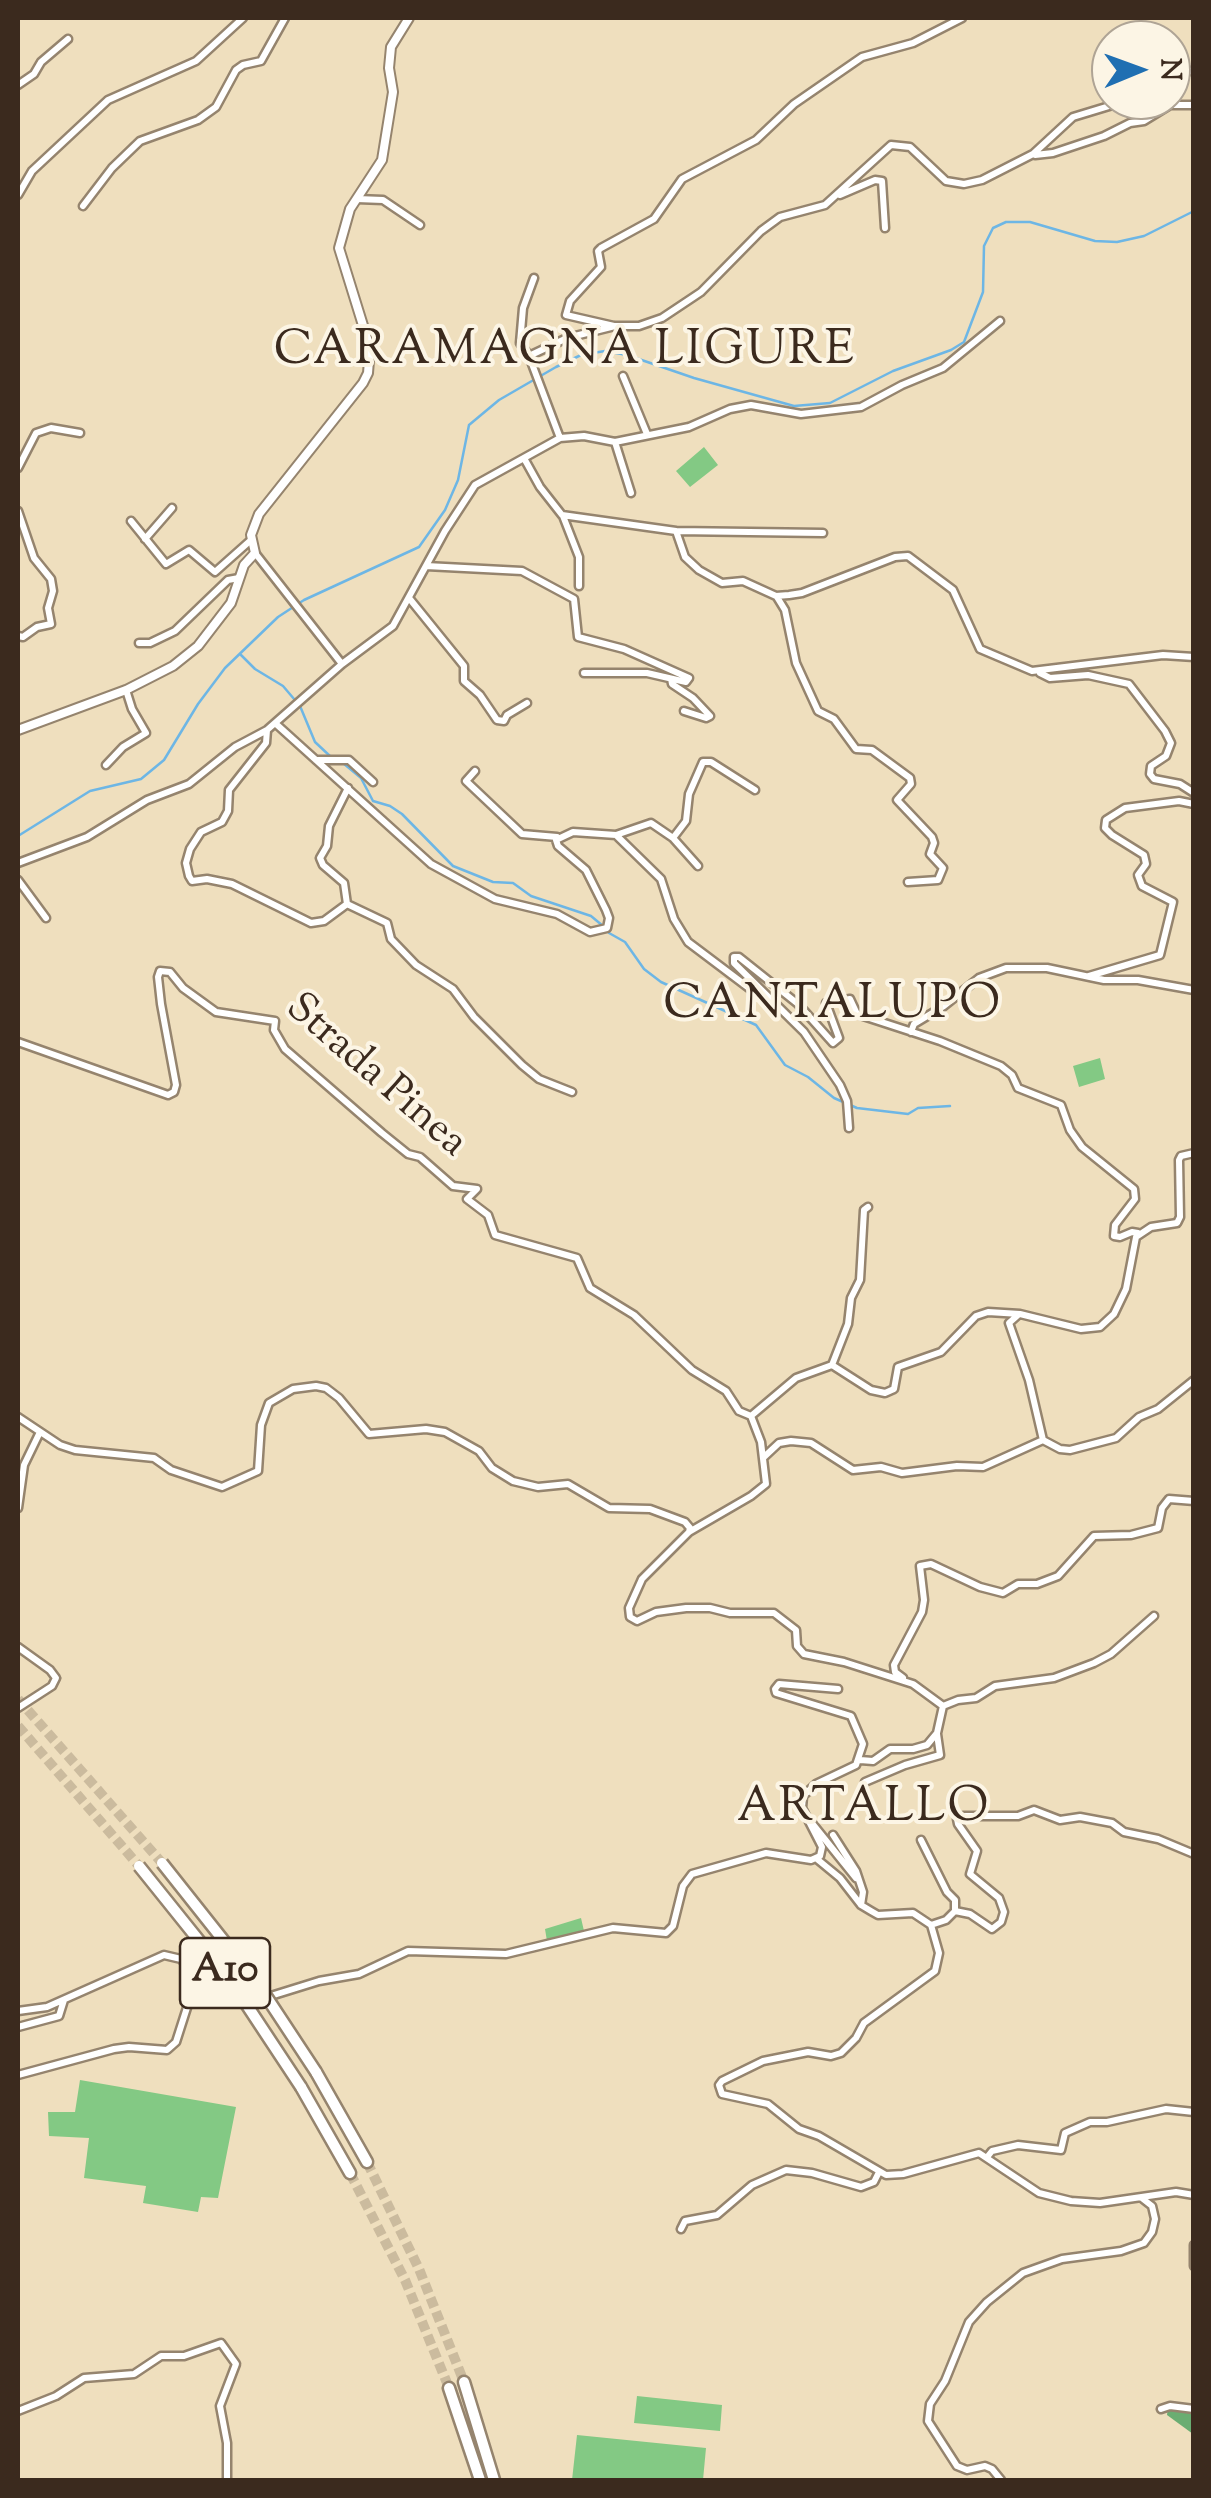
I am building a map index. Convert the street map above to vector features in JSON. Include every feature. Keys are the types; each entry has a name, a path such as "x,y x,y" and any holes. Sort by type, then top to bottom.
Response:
{"highway":[{"name":"A10","path":"162,1863 258,1984 316,2072 368,2162"},
{"name":"A10","path":"140,1866 229,1978 301,2086 350,2173"},
{"path":"464,2382 494,2480"},
{"path":"448,2388 480,2480"}],"main road":[{"path":"18,730 126,690 173,666 198,646 231,603 244,565 255,553 251,540 253,524 368,373 370,348 366,330 340,248 343,227 382,160 392,92 391,47 409,18"}],"street":[{"path":"18,195 32,171 108,100 196,61 243,18"},
{"path":"82,206 140,141 198,120 216,106 236,70 264,57 285,18"},
{"path":"962,18 913,43 862,57 794,104 756,140 682,179 654,219 598,251 602,267 570,301 566,316 615,326 639,326 671,313 701,292 761,231 780,217 825,204 839,195 891,144 910,147 946,181 956,184 982,180 1034,154 1104,136 1130,123 1144,121 1170,105 1194,106"},
{"path":"18,86 68,39"},
{"path":"1034,154 1064,122 1091,112"},
{"path":"1049,140 1064,148"},
{"path":"839,195 875,180 882,181 885,228"},
{"path":"357,199 384,200 420,226"},
{"path":"534,278 522,308 520,344 529,356 560,438"},
{"path":"18,863 87,837 148,800 189,784 236,746 275,723 342,664 386,633 475,485 560,438 584,436 616,442 689,427 738,407 766,406 801,414 860,407 944,368 1000,321"},
{"path":"529,356 567,338 615,326"},
{"path":"623,376 647,434"},
{"path":"18,468 36,433 51,428 80,433"},
{"path":"616,442 631,493"},
{"path":"525,460 562,515 578,552 578,586"},
{"path":"146,539 172,508"},
{"path":"18,511 28,546 50,579 53,591 48,608 51,624 18,636"},
{"path":"562,515 676,532 823,532"},
{"path":"131,521 166,564 189,550 215,572 251,540"},
{"path":"676,532 686,557 708,576 727,584 743,581 776,596 802,593 895,556 908,556 954,590 980,649 1050,678 1088,674 1129,684 1166,731 1171,744 1166,756 1151,766 1150,774 1154,779 1180,784 1194,793"},
{"path":"255,553 342,664"},
{"path":"426,566 522,571 574,599 578,636 624,649 689,678 686,682 647,672 584,672"},
{"path":"138,643 150,643 175,631 228,580 239,578"},
{"path":"776,596 785,610 796,662 818,711 834,719 856,749 872,750 910,778 911,784 897,800 932,837 930,854 943,868 938,880 908,882"},
{"path":"410,598 464,666 464,682 480,694 497,720 504,721 526,703"},
{"path":"1040,673 1163,655 1194,657"},
{"path":"671,680 710,716 684,712"},
{"path":"106,765 123,746 146,733 126,690"},
{"path":"275,723 431,864 495,899 557,914 590,932 603,931 609,918 600,896 586,870 556,842 557,837"},
{"path":"266,730 266,744 229,790 223,820 201,832 188,852 186,866 192,881 232,884 311,923 324,920 347,904"},
{"path":"316,760 349,760 373,782"},
{"path":"673,838 686,821 688,794 703,762 712,762 755,790"},
{"path":"474,772 466,781 522,834 616,835 648,822 673,838 698,866"},
{"path":"347,904 343,882 320,858 348,788"},
{"path":"1089,976 1160,956 1174,902 1142,886 1138,875 1146,864 1144,855 1112,834 1106,828 1106,820 1125,808 1179,801 1194,804"},
{"path":"616,835 661,879 674,920 688,942 753,991 760,989"},
{"path":"18,880 46,918"},
{"path":"347,904 386,923 391,939 416,965 452,990 522,1065 539,1078 572,1092"},
{"path":"849,1128 848,1105 804,1032 734,963 734,957 798,1004 833,1044 839,1038 826,1003 850,999 857,1014 1001,1066 1012,1075 1018,1088 1061,1105 1070,1130 1082,1147 1134,1188 1135,1199 1112,1231 1118,1238 1177,1223 1179,1160 1194,1154"},
{"path":"911,1032 916,1022 996,970 1046,968 1194,990"},
{"name":"Strada Pinea","path":"18,1042 172,1094 176,1084 163,1022 160,971 170,972 183,988 216,1012 275,1020 274,1030 286,1049 382,1134 408,1154 420,1156 453,1186 477,1188 467,1199 488,1215 495,1235 577,1258 590,1288 634,1315 692,1370 726,1391 739,1411 750,1416"},
{"path":"868,1207 864,1210 860,1280 832,1366 796,1378 750,1416 762,1442 767,1480 759,1491 689,1532 636,1588 629,1608 632,1619 638,1621 656,1612 686,1608 730,1613 768,1611 796,1630 797,1646 804,1654 913,1684"},
{"path":"832,1366 872,1390 891,1392 898,1367 940,1352 976,1316 988,1312 1020,1314 1080,1329 1100,1327 1114,1314 1126,1290 1133,1264 1133,1242 1138,1233"},
{"path":"1020,1314 1010,1323 1043,1440 1060,1449 1116,1438 1139,1416 1158,1409 1194,1380"},
{"path":"18,1417 75,1450 154,1458 172,1470 222,1487 258,1471 264,1414 270,1403 303,1386 326,1388 369,1434 445,1432 478,1452 512,1482 538,1487 568,1484 608,1508 650,1509 685,1522 689,1532"},
{"path":"18,1508 24,1465 40,1432"},
{"path":"763,1458 782,1441 804,1442 819,1447 853,1470 880,1466 902,1473 932,1472 957,1466 984,1467 1043,1440"},
{"path":"943,1706 894,1669 922,1612 920,1566 931,1564 980,1588 1003,1593 1018,1584 1037,1584 1058,1576 1094,1536 1131,1535 1158,1528 1162,1508 1169,1499 1194,1501"},
{"path":"943,1706 976,1698 994,1686 1054,1678 1094,1662 1111,1654 1154,1616"},
{"path":"18,1647 56,1678 52,1686 18,1708"},
{"path":"838,1689 779,1684 775,1690 851,1716 864,1744 860,1760"},
{"path":"866,1782 940,1755 937,1733 943,1706"},
{"path":"817,1859 822,1847 802,1805 804,1794 860,1760 873,1761 890,1749 922,1747 937,1733"},
{"path":"956,1911 970,1914 992,1929 1004,1912 995,1893 971,1877 976,1851 958,1819 967,1816 1018,1816 1034,1810 1060,1820 1076,1817 1108,1822 1124,1832 1158,1839 1194,1854"},
{"path":"807,1818 857,1879 863,1892 861,1904"},
{"path":"833,1835 857,1879"},
{"path":"921,1840 947,1892 955,1900 956,1911"},
{"path":"192,1989 220,1990 261,2000 319,1981 359,1974 408,1951 506,1954 613,1928 666,1934 673,1926 684,1882 695,1873 766,1852 817,1859 840,1878 861,1904 878,1915 913,1913 930,1925 939,1953 935,1971 864,2023 841,2053 831,2056 808,2052 762,2061 722,2081 720,2090 728,2096 768,2104 799,2129 819,2136 879,2172 895,2175 974,2154 988,2156 996,2166 1031,2188 1053,2196 1100,2204 1176,2192 1194,2195"},
{"path":"930,1925 946,1920 956,1911"},
{"path":"18,2010 47,2007 156,1957 170,1955 187,1964 204,1990"},
{"path":"18,2075 114,2049 167,2050 176,2042 192,1989 187,1964"},
{"path":"192,1989 198,1983 204,1990"},
{"path":"186,2012 204,1990"},
{"path":"18,2027 60,2016 64,2000"},
{"path":"988,2156 992,2151 1018,2145 1061,2150 1065,2133 1090,2122 1118,2120 1166,2108 1194,2112"},
{"path":"681,2230 685,2221 717,2214 752,2185 786,2170 861,2187 874,2182 879,2172"},
{"path":"1002,2480 992,2468 965,2470 957,2466 928,2422 930,2404 944,2381 968,2322 1023,2274 1062,2259 1144,2243 1152,2232 1155,2215 1150,2203 1138,2197"},
{"path":"1194,2245 1194,2266"},
{"path":"18,2411 56,2396 84,2378 126,2376 161,2356 184,2356 216,2344 224,2345 236,2364 220,2406 227,2443 227,2480"},
{"path":"1161,2409 1194,2409"}],"green space":[{"path":"704,447 718,465 690,487 676,471"},
{"path":"1100,1058 1105,1079 1079,1087 1073,1066"},
{"path":"581,1918 584,1931 547,1941 545,1929"},
{"path":"80,2080 236,2107 218,2198 201,2197 198,2212 143,2203 146,2186 84,2178 89,2138 49,2136 48,2112 75,2112"},
{"path":"637,2396 722,2405 720,2431 634,2423"},
{"path":"1168,2407 1193,2409 1193,2434 1167,2415"},
{"path":"577,2435 706,2448 703,2480 572,2480"}],"waterway":[{"path":"18,836 90,791 141,779 164,760 225,668 278,617 304,600 419,547 445,510 458,480 469,425 499,400 556,367 581,355 605,351 794,406 830,403 893,371 964,342 983,292 984,246 993,228 1006,222 1030,222 1095,241 1117,242 1144,236 1194,211"},
{"path":"240,654 255,669 283,686 300,706 315,742 331,757"},
{"path":"343,763 361,778 373,801 402,814 453,866 493,882 513,883 531,896 591,916 603,926"},
{"path":"609,933 625,942 644,969 661,982 756,1025 785,1065 834,1098 857,1108 908,1114 918,1108 950,1106"}],"tunnel":[{"path":"18,1699 162,1863"},
{"path":"18,1726 139,1866"},
{"path":"367,2162 419,2269 464,2382"},
{"path":"350,2173 405,2280 449,2388"}],"district":[{"name":"CARAMAGNA LIGURE","path":"565,355"},
{"name":"CANTALUPO","path":"833,1009"},
{"name":"ARTALLO","path":"864,1812"}]}
